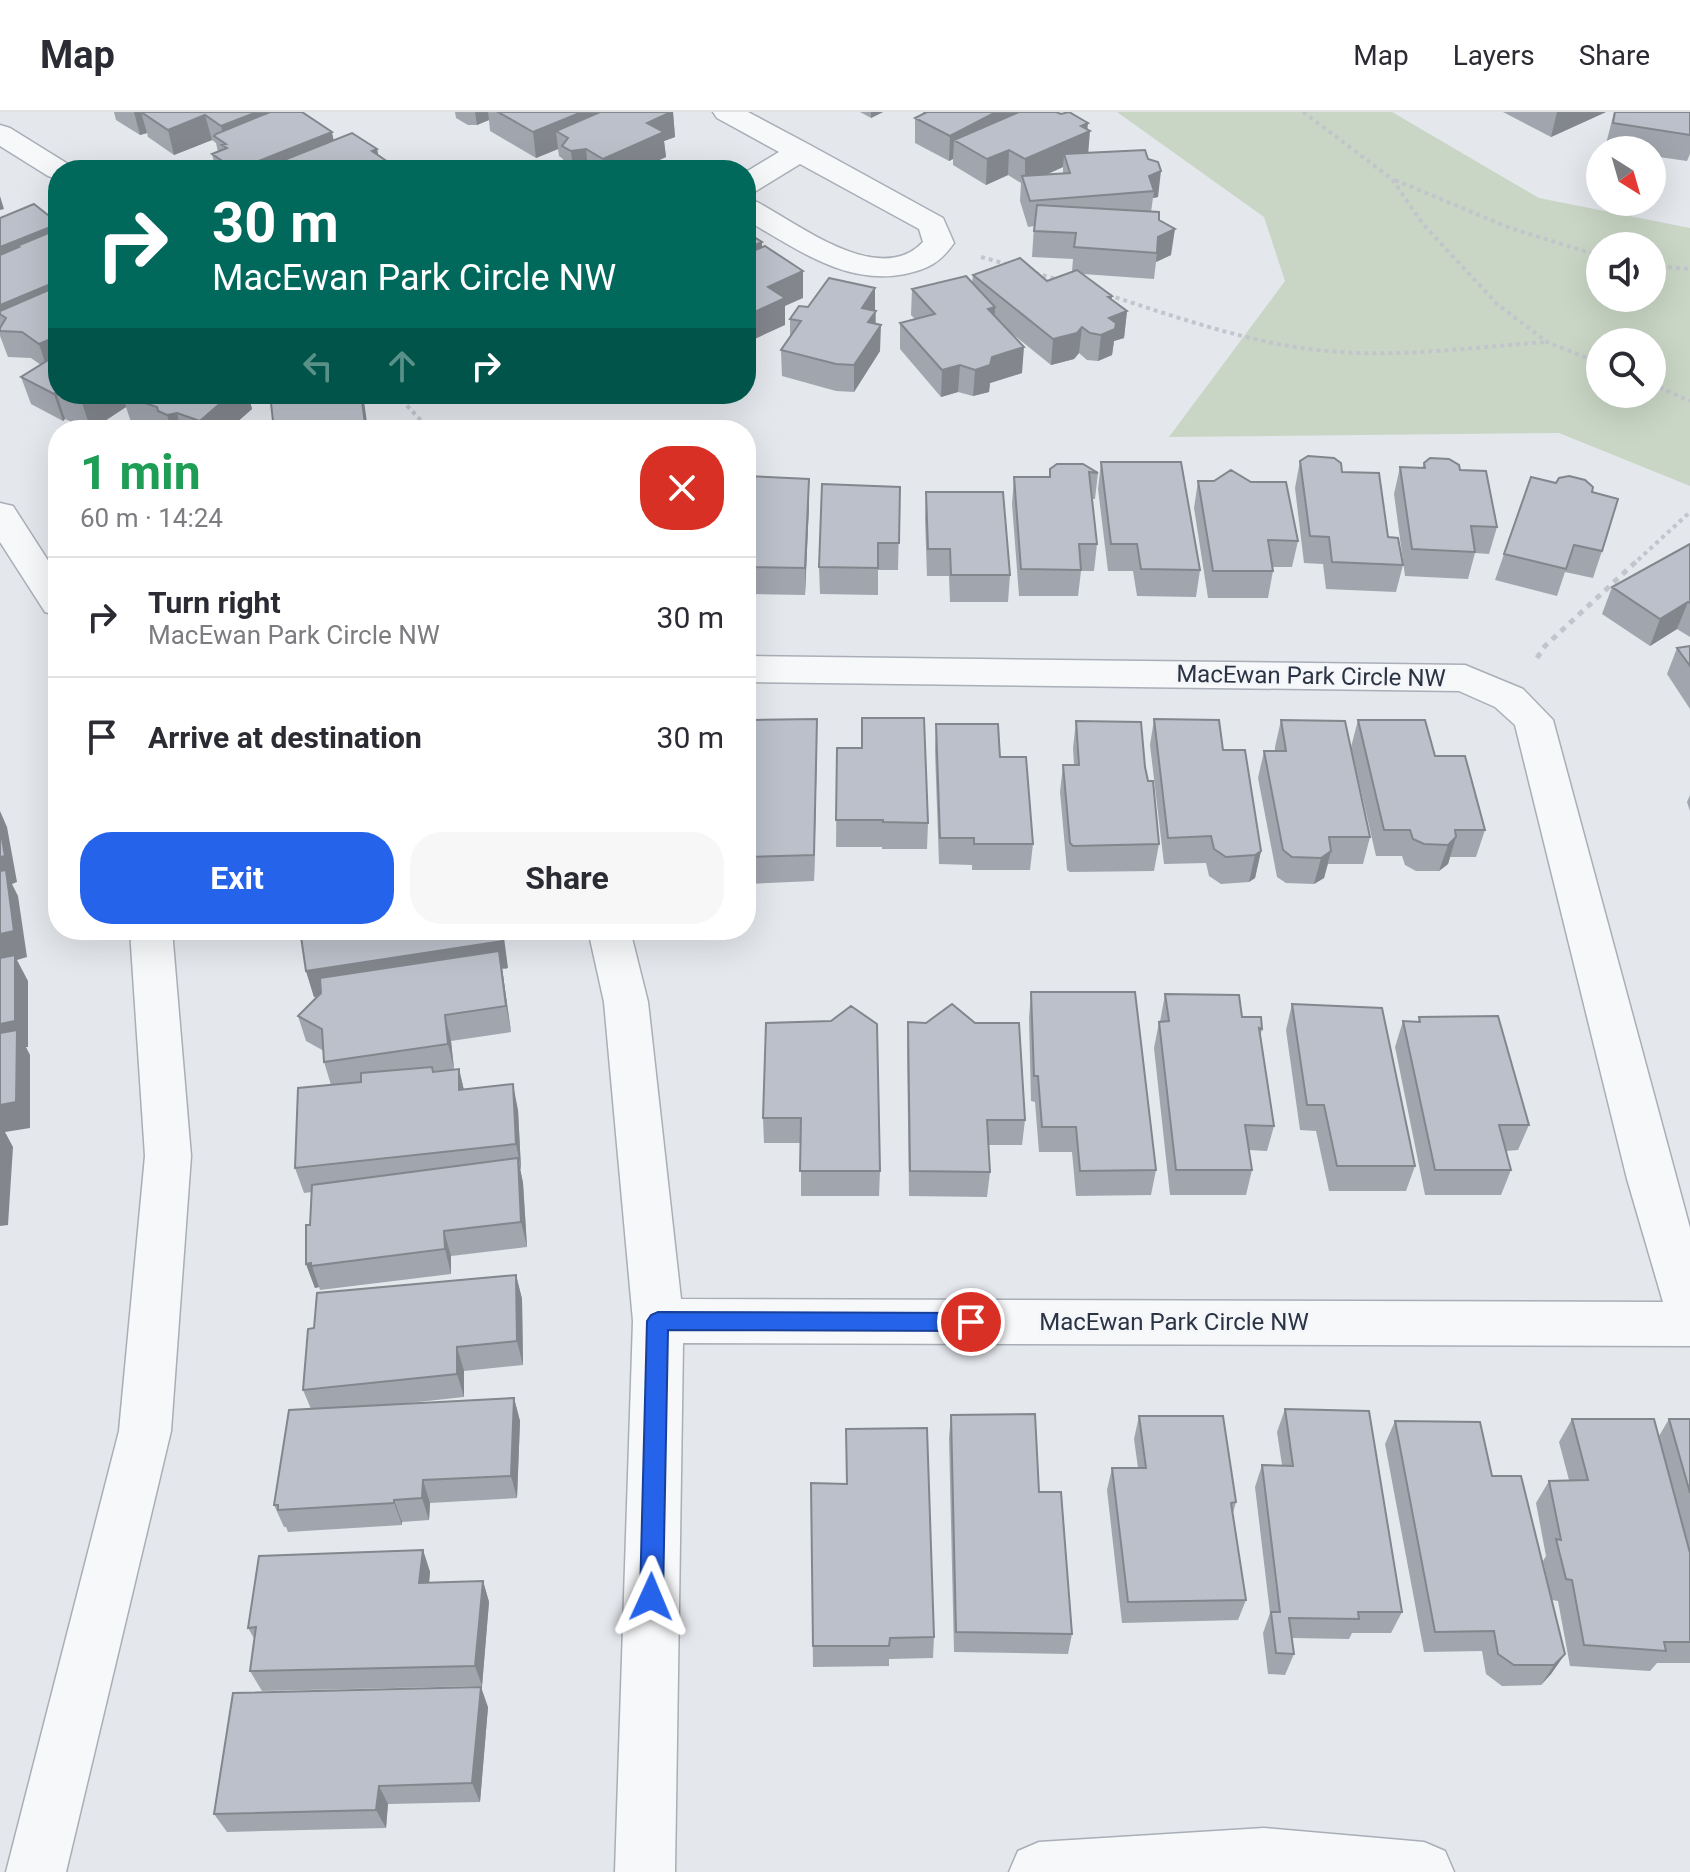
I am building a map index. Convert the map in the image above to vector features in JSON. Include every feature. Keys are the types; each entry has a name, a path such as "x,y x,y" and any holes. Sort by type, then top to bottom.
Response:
{"street":[{"path":"727,112 932,224 939,243 922,261 883,269 849,264 756,213"},
{"path":"0,134 48,164"},
{"path":"756,179 800,151"},
{"path":"0,514 48,588"},
{"name":"MacEwan Park Circle NW","path":"756,669 1465,678 1509,698 1533,720 1670,1180 1690,1308"},
{"path":"36,1872 145,1431 168,1156 152,940"},
{"path":"611,940 626,1002 658,1321 645,1872"},
{"name":"MacEwan Park Circle NW","path":"658,1321 1690,1324"},
{"path":"1039,1872 1264,1858 1424,1872"}],"path":[{"path":"1303,112 1392,179 1510,228 1586,252"},
{"path":"1392,179 1422,223 1497,304 1547,342 1586,357"},
{"path":"939,243 1068,283"},
{"path":"1666,267 1690,269"},
{"path":"1098,292 1255,340 1326,351 1434,351 1547,342"},
{"path":"1666,390 1690,401"},
{"path":"405,404 421,420"},
{"path":"1509,698 1545,646 1690,512"}],"green space":[{"path":"1117,112 1392,112 1539,198 1586,207 1586,216 1630,216 1690,228 1690,486 1559,433 1169,437 1285,281 1264,217"}],"building":[{"path":"141,112 257,112 221,126 205,115 168,130"},
{"path":"270,112 302,112 332,132 261,160 221,160 212,154 227,148 214,136"},
{"path":"498,112 582,112 533,132"},
{"path":"600,112 671,112 647,123 664,132 603,159 586,149 571,151 562,146 568,138 556,131"},
{"path":"927,112 996,112 950,136 915,118"},
{"path":"1019,112 1069,112 1088,123 1081,126 1090,131 1025,159 1009,150 987,159 954,140"},
{"path":"1615,112 1690,112 1690,135 1613,123"},
{"path":"352,133 377,149 372,151 385,160 284,160"},
{"path":"1145,150 1148,159 1158,162 1161,171 1149,176 1154,191 1030,201 1022,176 1070,173 1064,154"},
{"path":"34,204 48,215 48,228 0,247 0,218"},
{"path":"1037,205 1159,212 1159,220 1175,229 1158,237 1157,253 1074,247 1076,233 1034,231"},
{"path":"48,233 48,285 0,305 0,255"},
{"path":"765,246 803,271 768,287 785,298 756,311 756,250"},
{"path":"1020,258 1047,281 1077,270 1127,311 1109,318 1116,323 1115,329 1101,335 1090,333 1082,327 1077,333 1053,339 973,275"},
{"path":"966,276 995,307 988,309 1024,347 992,357 990,365 975,370 960,365 942,370 900,323 935,314 912,289"},
{"path":"829,278 875,288 862,308 876,311 868,322 881,325 854,365 836,364 781,350 801,321 790,319 799,306 808,307"},
{"path":"48,290 48,340 39,344 22,332 0,331 6,318 0,311"},
{"path":"48,360 48,391 21,377"},
{"path":"148,404 220,404 201,420 177,413 167,415 158,411 157,407"},
{"path":"271,404 362,404 365,420 273,420"},
{"path":"1308,456 1334,458 1341,463 1342,472 1379,473 1388,537 1398,538 1403,565 1332,562 1329,537 1310,536 1300,461"},
{"path":"1430,458 1449,459 1459,465 1460,470 1486,471 1497,527 1471,526 1475,552 1412,549 1400,467 1425,468 1424,463"},
{"path":"1101,462 1181,462 1200,570 1141,569 1137,544 1111,544"},
{"path":"1057,464 1083,464 1098,473 1089,472 1097,544 1079,544 1081,570 1021,569 1014,477 1050,477 1050,469"},
{"path":"1231,470 1251,482 1286,482 1298,541 1268,540 1273,571 1213,571 1198,481 1214,481"},
{"path":"756,476 809,479 805,568 756,567"},
{"path":"1569,476 1585,480 1593,487 1592,492 1618,499 1602,551 1574,545 1566,569 1504,554 1531,477 1556,483 1559,478"},
{"path":"822,484 900,487 899,543 878,543 878,568 819,567"},
{"path":"926,492 1003,492 1010,575 951,575 950,549 928,549"},
{"path":"1690,544 1690,603 1660,619 1612,587"},
{"path":"1690,646 1690,666 1677,648"},
{"path":"862,718 924,718 928,823 836,820 837,748 862,748"},
{"path":"817,719 814,855 756,857 756,720"},
{"path":"1154,719 1219,720 1223,750 1245,750 1261,851 1255,855 1226,857 1214,849 1211,836 1168,838"},
{"path":"1281,720 1345,721 1370,837 1329,837 1331,851 1321,858 1292,857 1283,850 1264,751 1286,751"},
{"path":"1358,720 1425,720 1435,756 1465,756 1485,830 1455,830 1456,837 1448,845 1424,844 1413,839 1410,830 1384,830"},
{"path":"1076,721 1141,722 1145,767 1148,781 1153,781 1159,844 1073,846 1070,843 1063,765 1079,765"},
{"path":"936,724 998,724 1000,757 1026,757 1033,844 974,844 974,838 940,838"},
{"path":"0,827 5,856 0,857"},
{"path":"6,870 14,931 0,934 0,871"},
{"path":"301,940 503,941 306,971"},
{"path":"499,951 506,1006 445,1015 448,1044 324,1062 322,1029 298,1016 321,993 320,978"},
{"path":"15,955 15,1021 0,1024 0,958"},
{"path":"1031,992 1135,992 1156,1170 1080,1171 1076,1127 1042,1127 1038,1076 1034,1076"},
{"path":"1165,994 1239,995 1242,1017 1261,1017 1262,1029 1259,1028 1274,1126 1245,1125 1252,1170 1176,1170 1159,1022 1169,1021"},
{"path":"952,1004 975,1023 1019,1023 1025,1120 987,1120 990,1172 910,1171 908,1022 926,1023"},
{"path":"1292,1004 1382,1008 1415,1166 1337,1166 1324,1105 1307,1105"},
{"path":"851,1006 877,1024 880,1171 800,1171 801,1118 763,1118 766,1023 831,1021"},
{"path":"1498,1016 1529,1125 1499,1125 1511,1170 1435,1170 1403,1021 1420,1022 1419,1017"},
{"path":"17,1030 16,1102 0,1105 0,1033"},
{"path":"432,1067 433,1072 459,1069 459,1090 513,1084 516,1144 295,1168 298,1088 361,1082 361,1073"},
{"path":"518,1158 521,1222 444,1231 445,1249 311,1266 311,1263 306,1264 306,1225 310,1225 312,1185"},
{"path":"516,1275 517,1341 457,1347 457,1374 303,1390 308,1329 314,1328 317,1293"},
{"path":"514,1398 511,1476 423,1480 422,1498 394,1500 394,1503 278,1510 278,1505 274,1505 289,1410"},
{"path":"1285,1409 1369,1411 1402,1612 1358,1612 1359,1619 1289,1618 1294,1654 1276,1653 1271,1612 1280,1612 1262,1465 1293,1466"},
{"path":"1035,1414 1039,1492 1061,1492 1072,1634 956,1632 951,1415"},
{"path":"1139,1416 1223,1416 1236,1502 1231,1503 1246,1600 1128,1602 1112,1468 1146,1468"},
{"path":"1572,1419 1654,1419 1690,1553 1690,1642 1664,1642 1666,1651 1584,1645 1572,1580 1566,1579 1556,1539 1561,1540 1549,1481 1588,1480"},
{"path":"1669,1419 1690,1419 1690,1493"},
{"path":"1395,1421 1480,1422 1492,1476 1521,1476 1565,1654 1554,1665 1514,1665 1498,1654 1494,1631 1435,1632"},
{"path":"927,1428 934,1637 890,1638 889,1646 813,1646 811,1483 847,1484 846,1429"},
{"path":"423,1550 419,1583 483,1581 475,1666 250,1671 256,1627 248,1628 259,1556"},
{"path":"481,1687 472,1783 379,1786 376,1810 214,1814 233,1693"}],"route":[{"path":"651,1597 658,1321 971,1322"}]}
